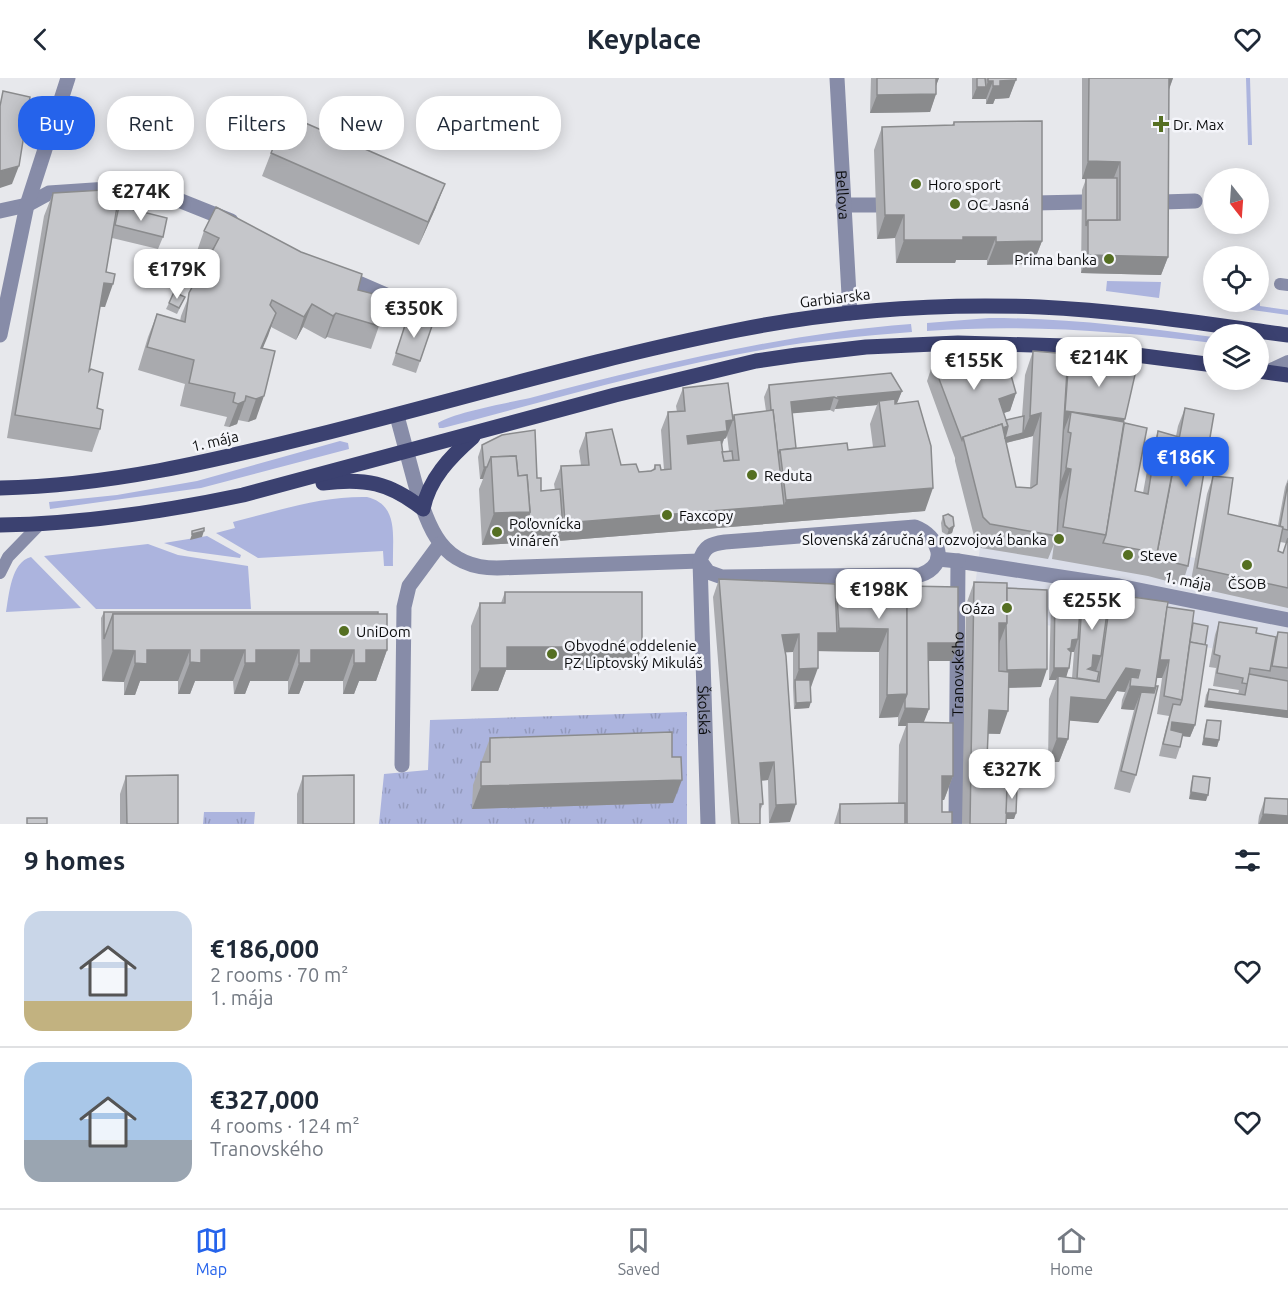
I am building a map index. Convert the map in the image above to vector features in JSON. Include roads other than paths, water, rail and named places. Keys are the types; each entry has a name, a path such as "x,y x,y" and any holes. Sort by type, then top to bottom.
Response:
{"main road":[{"name":"Garbiarska","path":"397,416 689,341 771,324 850,313 918,308 1037,307 1196,322 1288,335"},
{"path":"0,525 40,524 184,508 407,453 615,395 735,366 797,355 866,347 958,343 1066,346 1203,364"},
{"path":"1269,373 1288,375"},
{"name":"1. mája","path":"0,488 77,483 161,471 397,416"},
{"path":"292,483 355,481 377,483 400,492 423,509 426,493 433,481 451,457 475,435"}],"street":[{"path":"1,330 27,205 68,78"},
{"name":"Bellova","path":"837,78 850,313"},
{"path":"0,211 27,205 49,193 123,188 176,199 224,216 240,227"},
{"path":"1162,202 1195,201"},
{"path":"1034,203 1082,202"},
{"path":"843,205 876,205"},
{"path":"331,271 432,315"},
{"path":"397,416 431,530 440,544 458,559 482,568 700,561"},
{"path":"915,527 932,536 936,543 938,559 933,568 920,575 722,577 708,572 700,561 707,546 716,543 915,527"},
{"path":"402,765 404,607 409,586 440,544"},
{"name":"1. mája","path":"938,559 1119,586 1288,620"},
{"name":"Školská","path":"700,561 708,824"},
{"name":"Tranovského","path":"956,824 958,561"}],"lane":[{"path":"1269,369 1288,361"},
{"path":"0,573 8,557 40,524"}],"place":[{"name":"Dr. Max","path":"1161,124"},
{"name":"Horo sport","path":"916,184"},
{"name":"OC Jasná","path":"955,204"},
{"name":"Prima banka","path":"1109,259"},
{"name":"Reduta","path":"752,475"},
{"name":"Faxcopy","path":"667,515"},
{"name":"Poľovnícka vináreň","path":"497,532"},
{"name":"Slovenská záručná a rozvojová banka","path":"1059,539"},
{"name":"Steve","path":"1128,555"},
{"name":"ČSOB","path":"1247,565"},
{"name":"Oáza","path":"1007,608"},
{"name":"UniDom","path":"344,631"},
{"name":"Obvodné oddelenie PZ Liptovský Mikuláš","path":"552,654"}]}
